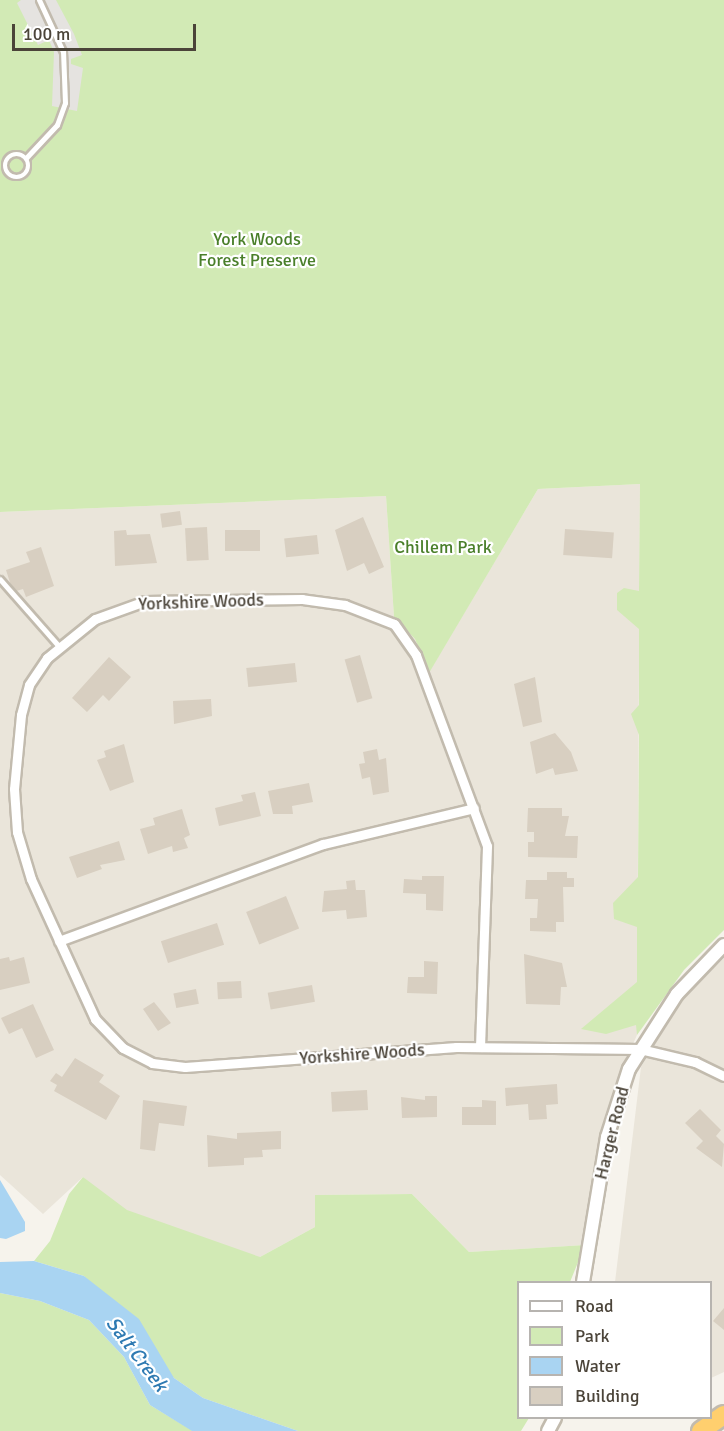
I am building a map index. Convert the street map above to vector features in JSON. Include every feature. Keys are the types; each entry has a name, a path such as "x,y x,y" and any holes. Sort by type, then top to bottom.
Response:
{"highway":[{"path":"701,1431 724,1415"}],"street":[{"name":"Yorkshire Woods","path":"480,1047 487,846 416,655 394,624 381,616 302,599 145,601 111,611 59,646 36,672 24,698 13,809 31,879 58,941 95,1019 123,1048 152,1063 185,1067 480,1047 640,1049 695,1062 724,1076"},
{"path":"58,941 323,844 474,807"},
{"name":"Harger Road","path":"583,1281 607,1137 640,1049 677,994 724,945"}],"lane":[{"path":"26,158 11,156 6,164 8,174 24,176 26,158 57,125 65,103 63,52 39,0"},
{"path":"0,579 59,646"}],"shaded area":[{"path":"21,0 56,0 74,34 82,55 71,59 71,64 83,68 77,111 52,106 54,52 49,40 38,45 17,3"},
{"path":"640,484 637,1035 616,1082 602,1138 585,1245 469,1252 412,1194 316,1195 315,1227 260,1257 173,1261 83,1177 43,1214 0,1175 0,512 386,496 394,617 415,639 429,672 538,489"},
{"path":"724,958 724,1372 712,1378 712,1281 615,1281 641,1067 682,1000"}],"green space":[{"name":"York Woods Forest Preserve","path":"0,0 724,0 724,930 684,970 637,1035 636,1025 606,1034 581,1029 637,982 637,927 614,919 613,903 638,877 639,735 631,714 639,705 639,629 617,610 617,593 624,588 639,591 640,484 538,489 429,673 415,639 394,617 386,496 0,512"},
{"path":"83,1177 127,1210 260,1257 315,1227 315,1195 412,1194 469,1252 585,1245 570,1281 517,1281 517,1419 528,1419 521,1431 298,1431 203,1398 174,1378 84,1276 34,1261 50,1241 69,1194"},
{"path":"0,1293 40,1301 89,1320 124,1357 150,1405 193,1431 0,1431"}],"water":[{"path":"0,1180 25,1222 25,1231 6,1239 0,1238"},
{"name":"Salt Creek","path":"34,1261 84,1276 139,1319 174,1378 203,1398 298,1431 192,1431 150,1405 124,1357 89,1320 40,1301 0,1293 0,1262"}],"building":[{"path":"180,511 182,525 162,528 160,514"},
{"path":"363,517 384,567 369,574 364,563 347,571 335,530"},
{"path":"207,527 209,560 187,561 185,528"},
{"path":"565,529 614,532 612,558 563,555"},
{"path":"126,530 127,535 150,534 157,563 115,566 114,531"},
{"path":"225,530 260,530 260,551 225,551"},
{"path":"317,535 319,554 286,557 284,538"},
{"path":"41,547 54,586 26,597 23,589 13,592 6,570 30,562 26,552"},
{"path":"360,655 372,698 357,703 345,659"},
{"path":"109,657 131,677 109,701 103,695 87,712 72,698"},
{"path":"295,663 297,682 248,687 246,668"},
{"path":"535,677 542,722 523,727 514,684"},
{"path":"211,699 212,716 174,724 173,701"},
{"path":"555,733 571,752 578,771 555,775 553,768 536,774 530,742"},
{"path":"124,744 134,782 110,791 97,760 106,757 104,751"},
{"path":"377,749 379,760 386,758 389,792 373,795 370,777 362,779 359,764 365,763 363,752"},
{"path":"309,783 313,802 292,806 293,814 273,814 268,791"},
{"path":"255,792 261,816 219,826 215,808 243,801 241,795"},
{"path":"528,808 562,808 562,816 569,816 565,836 578,836 577,858 528,857 528,842 534,842 534,832 527,832"},
{"path":"182,809 190,835 184,838 188,848 173,852 172,846 148,854 140,829 155,825 153,818"},
{"path":"119,841 125,860 100,865 102,869 77,878 69,857"},
{"path":"547,872 567,872 567,878 574,878 574,887 563,887 564,922 556,922 556,932 530,931 530,918 537,918 538,899 525,899 526,880 547,880"},
{"path":"422,876 444,876 443,911 426,910 426,894 403,893 404,879 422,880"},
{"path":"355,880 356,890 365,890 367,917 347,919 346,910 322,912 324,891 347,889 346,881"},
{"path":"286,896 299,928 259,945 246,912"},
{"path":"217,923 224,945 168,963 161,941"},
{"path":"524,954 562,963 567,987 561,987 560,1005 526,1004"},
{"path":"9,957 10,961 24,957 30,983 0,990 0,959"},
{"path":"424,961 438,962 437,994 407,993 408,977 424,977"},
{"path":"241,981 242,998 218,999 217,982"},
{"path":"312,985 315,1002 271,1010 268,993"},
{"path":"196,989 199,1004 176,1008 173,993"},
{"path":"154,1002 171,1023 158,1031 143,1009"},
{"path":"33,1004 54,1050 36,1058 22,1028 9,1034 1,1018"},
{"path":"75,1058 104,1075 99,1082 120,1096 106,1120 54,1091 57,1085 50,1081 56,1073 62,1077"},
{"path":"557,1084 558,1104 546,1105 547,1119 529,1120 528,1104 506,1106 505,1088"},
{"path":"367,1090 368,1110 332,1112 331,1092"},
{"path":"425,1096 437,1096 437,1117 402,1118 401,1097 425,1100"},
{"path":"143,1100 187,1106 184,1126 159,1123 155,1151 140,1149"},
{"path":"482,1100 496,1101 496,1125 462,1125 462,1107 482,1107"},
{"path":"700,1109 721,1130 716,1136 724,1144 722,1167 696,1148 703,1141 685,1123"},
{"path":"281,1131 281,1149 262,1150 263,1157 244,1158 244,1165 208,1167 207,1135 237,1139 237,1133"},
{"path":"724,1308 724,1330 713,1321"}],"park label":[{"name":"Chillem Park","path":"443,547"}]}
